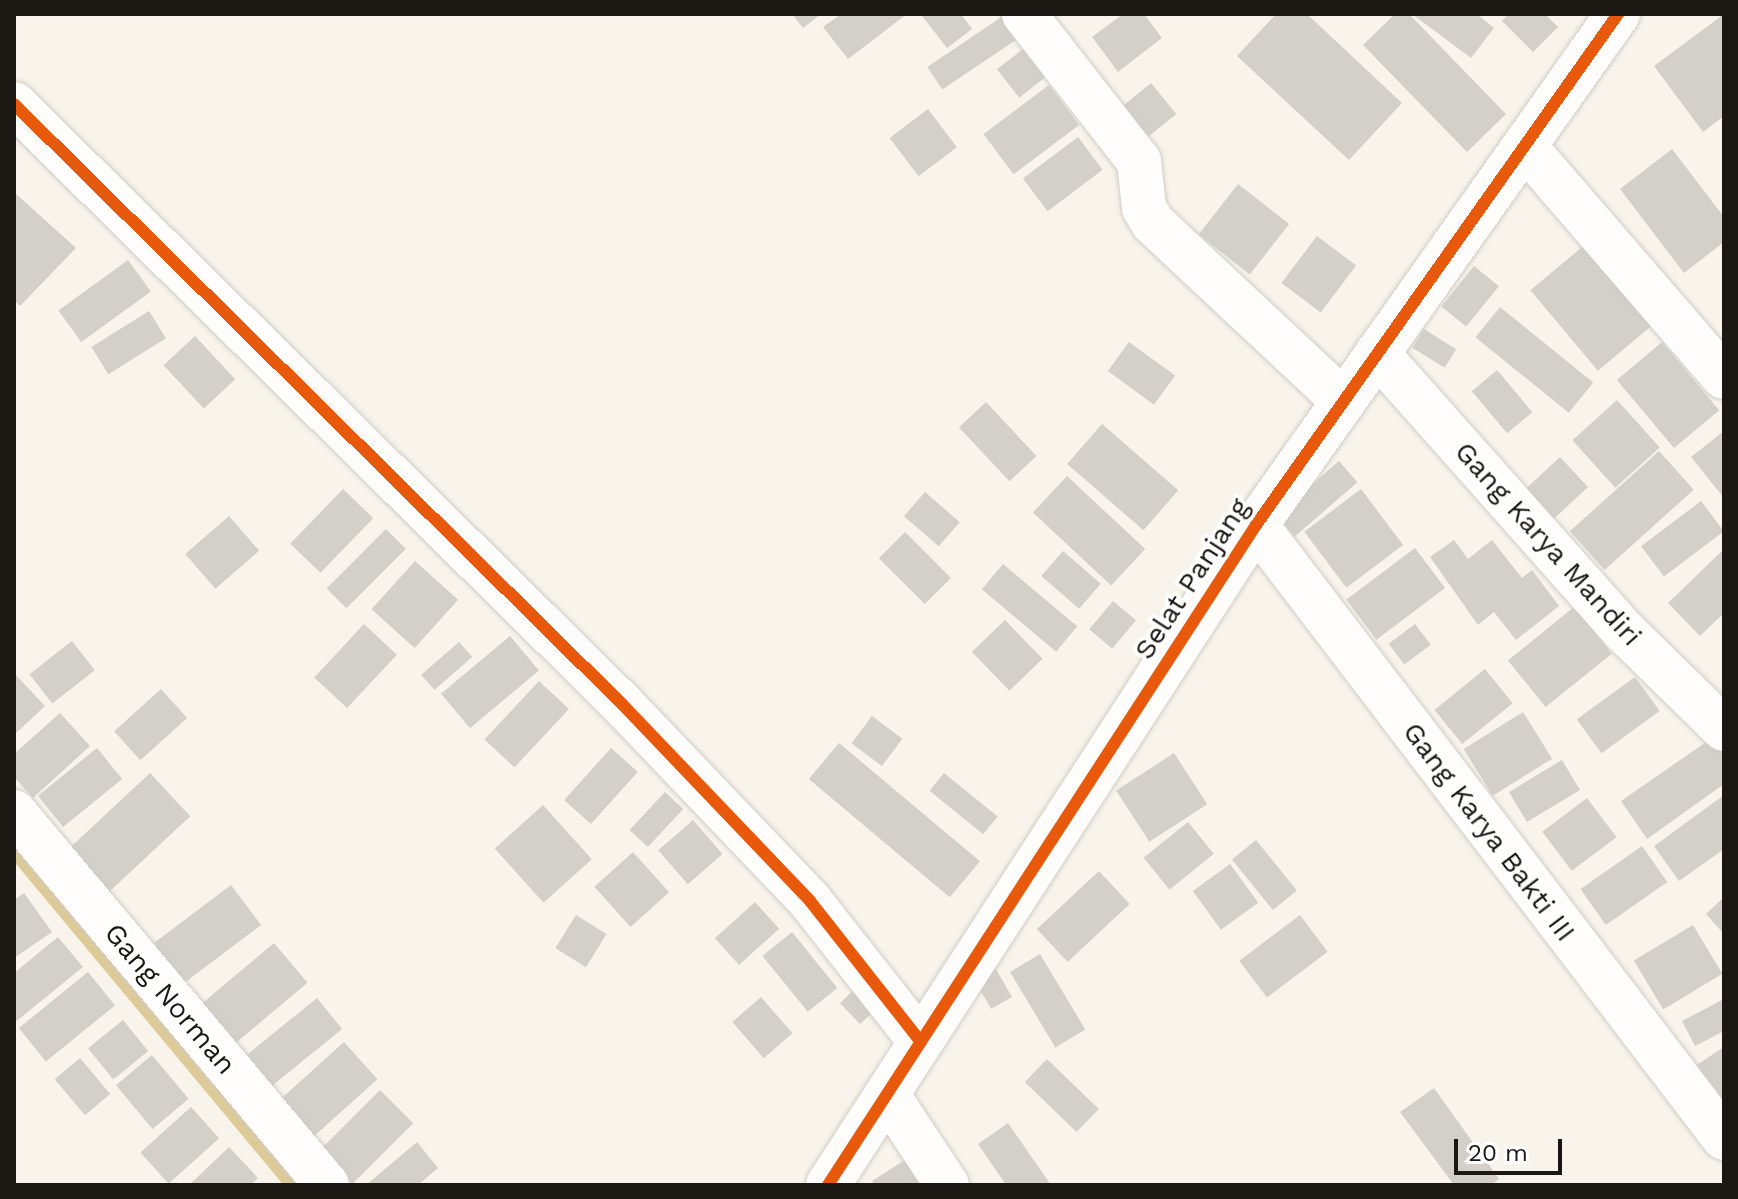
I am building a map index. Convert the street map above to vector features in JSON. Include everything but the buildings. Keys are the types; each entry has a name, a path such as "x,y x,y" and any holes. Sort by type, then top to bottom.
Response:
{"street":[{"path":"1024,14 1139,161 1142,203 1153,223 1342,400"},
{"name":"Selat Panjang","path":"828,1185 1256,525 1342,400 1527,149 1618,14"},
{"path":"14,104 622,704 810,901 921,1042"},
{"path":"1527,149 1724,377"},
{"name":"Gang Karya Mandiri","path":"1377,353 1624,631 1724,729"},
{"name":"Gang Karya Bakti III","path":"1256,525 1724,1138"},
{"name":"Gang Norman","path":"14,812 327,1185"},
{"path":"887,1094 947,1185"}],"waterway":[{"path":"14,853 291,1185"}],"cycle path":[{"path":"828,1185 1256,525 1618,14"},
{"path":"14,104 622,704 810,901 921,1042"}]}
